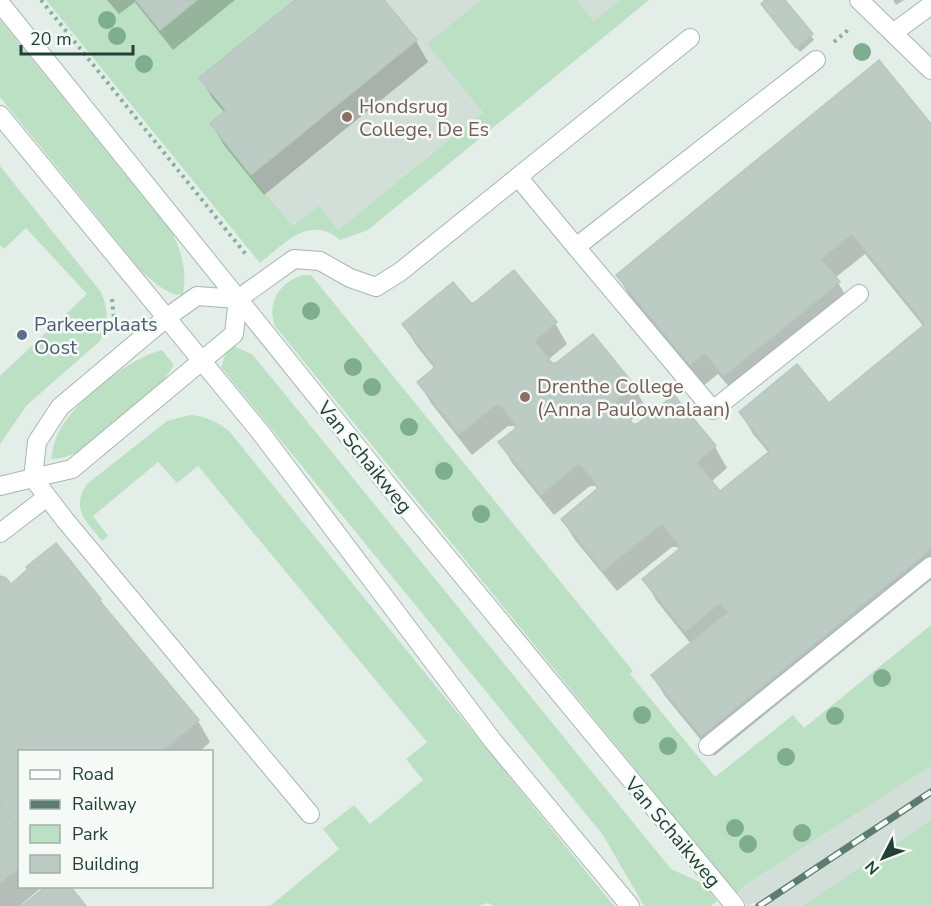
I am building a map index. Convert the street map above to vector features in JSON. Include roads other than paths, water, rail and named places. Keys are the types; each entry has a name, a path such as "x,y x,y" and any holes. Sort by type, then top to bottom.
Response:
{"street":[{"name":"Van Schaikweg","path":"0,3 413,516 735,906"},
{"path":"864,5 931,70"},
{"path":"893,33 931,5"},
{"path":"310,814 33,478 37,442 60,407 166,318 197,296 238,299 294,259 320,261 350,278 376,287 400,272 690,38"},
{"path":"576,247 816,60"},
{"path":"0,116 261,433 493,741 630,906"},
{"path":"518,177 713,410 859,294"},
{"path":"0,486 72,469 234,334 238,299"},
{"path":"0,533 47,497"},
{"path":"708,746 931,566"}],"railway":[{"path":"759,906 931,792"}],"place":[{"name":"Hondsrug College, De Es","path":"347,117"},
{"name":"Parkeerplaats Oost","path":"22,335"},
{"name":"Drenthe College (Anna Paulownalaan)","path":"525,397"}]}
